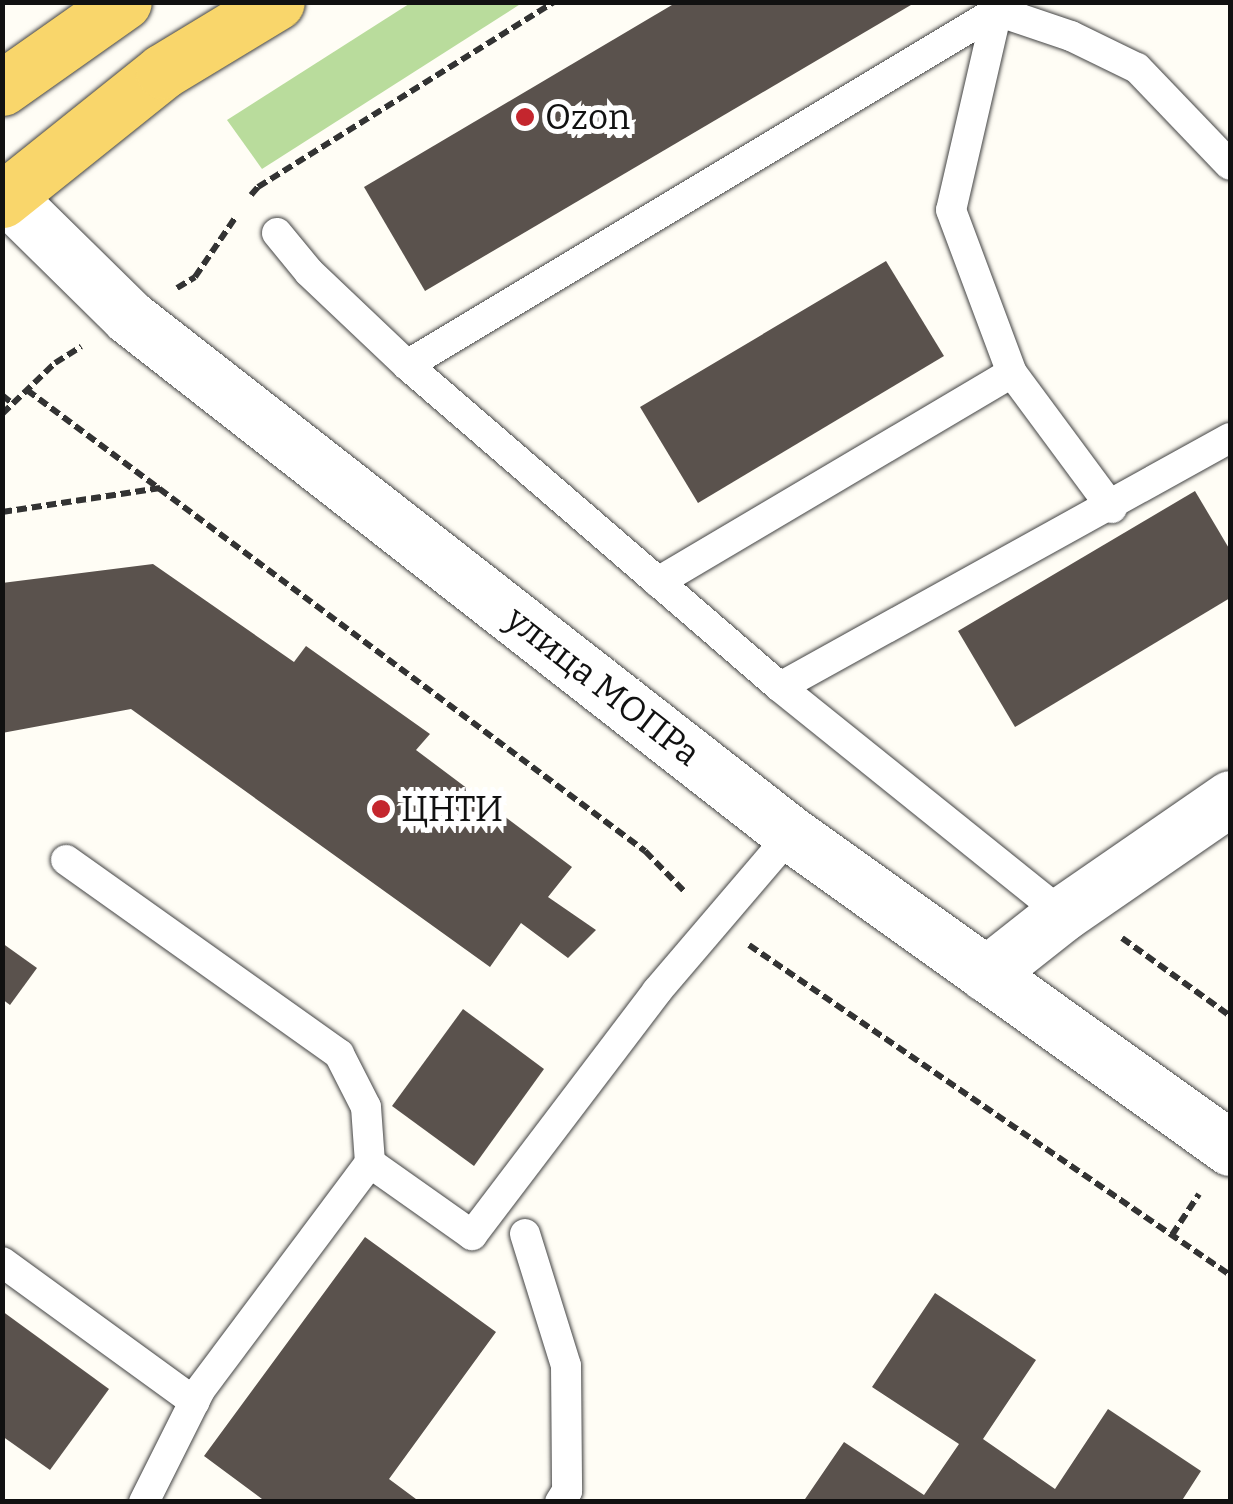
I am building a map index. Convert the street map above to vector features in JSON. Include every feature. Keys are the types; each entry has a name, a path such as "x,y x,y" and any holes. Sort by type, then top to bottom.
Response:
{"main road":[{"path":"2,88 124,2"},
{"path":"4,196 163,72 277,2"}],"street":[{"name":"улица МОПРа","path":"4,196 130,317 792,834 1230,1148"},
{"path":"986,974 1069,910 1230,798"}],"lane":[{"path":"1000,5 1137,68 1230,164"},
{"path":"407,366 1000,5"},
{"path":"1000,5 951,210 1012,373 1112,508"},
{"path":"277,233 309,272 407,366 780,687 1069,910"},
{"path":"658,582 1012,373"},
{"path":"780,687 1112,508 1230,438"},
{"path":"370,1163 472,1235 713,921 792,834"},
{"path":"66,860 339,1054 366,1107 370,1163 195,1402 144,1502"},
{"path":"524,1234 566,1366 571,1498"},
{"path":"2,1262 195,1402"}],"path":[{"path":"28,390 645,851 713,921 1230,1275"},
{"path":"2,394 13,404"},
{"path":"2,512 161,488"},
{"path":"1069,910 1230,1016"}],"green space":[{"path":"412,2 522,3 262,169 227,120"}],"building":[{"path":"677,2 916,2 425,291 364,187"},
{"path":"886,261 944,356 698,503 640,407"},
{"path":"1195,491 1230,550 1230,598 1015,727 958,631"},
{"name":"ЦНТИ","path":"153,564 294,662 306,646 430,734 416,750 572,867 548,897 596,930 568,958 521,923 490,967 131,709 2,733 2,583"},
{"path":"2,943 37,968 10,1005 2,999"},
{"path":"463,1009 544,1069 474,1166 392,1106"},
{"path":"365,1237 496,1332 389,1479 420,1502 266,1502 204,1456"},
{"path":"935,1293 1036,1360 983,1439 1055,1489 1108,1409 1201,1471 1181,1502 803,1502 844,1442 924,1495 959,1444 872,1387"},
{"path":"2,1311 109,1389 50,1470 2,1436"}],"place":[{"name":"Ozon","path":"525,117"},
{"name":"ЦНТИ","path":"381,809"}]}
